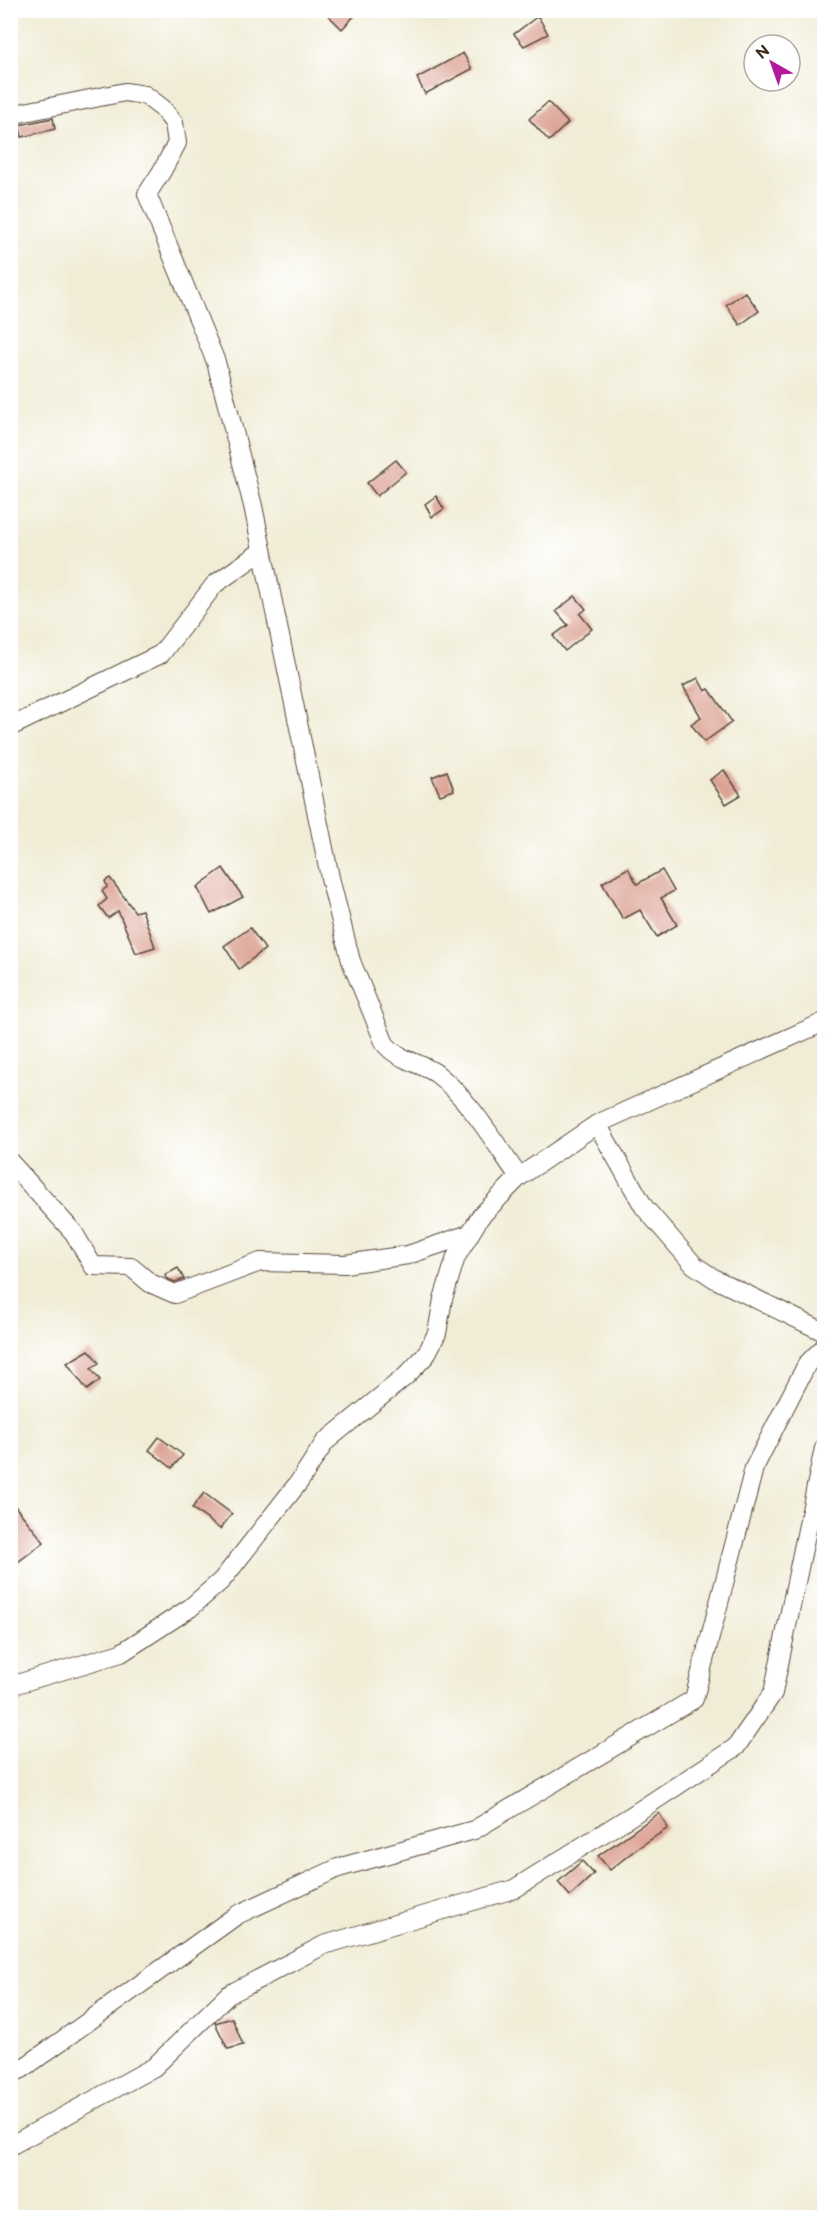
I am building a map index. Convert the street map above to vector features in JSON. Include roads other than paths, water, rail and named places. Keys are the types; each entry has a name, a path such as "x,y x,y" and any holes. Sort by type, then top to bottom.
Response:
{"street":[{"path":"10,116 125,92 145,96 162,108 174,123 177,143 147,194 216,362 253,506 331,882 351,961 385,1044 393,1053 435,1072 459,1094 519,1177"},
{"path":"10,727 161,654 215,584 262,551"},
{"path":"10,1686 121,1653 190,1608 222,1580 299,1482 325,1442 406,1376 426,1355 437,1333 443,1299 456,1257 480,1216 519,1177 597,1124 825,1022"},
{"path":"597,1124 644,1207 694,1265 715,1279 825,1332"},
{"path":"10,1162 74,1233 93,1266 131,1267 150,1283 176,1294 260,1262 345,1264 408,1255 469,1234"},
{"path":"10,2074 32,2063 237,1915 338,1868 474,1830 694,1698 754,1468 807,1364 825,1347"},
{"path":"10,2146 154,2067 228,1995 324,1945 514,1889 631,1816 736,1746 773,1693 825,1448"}]}
